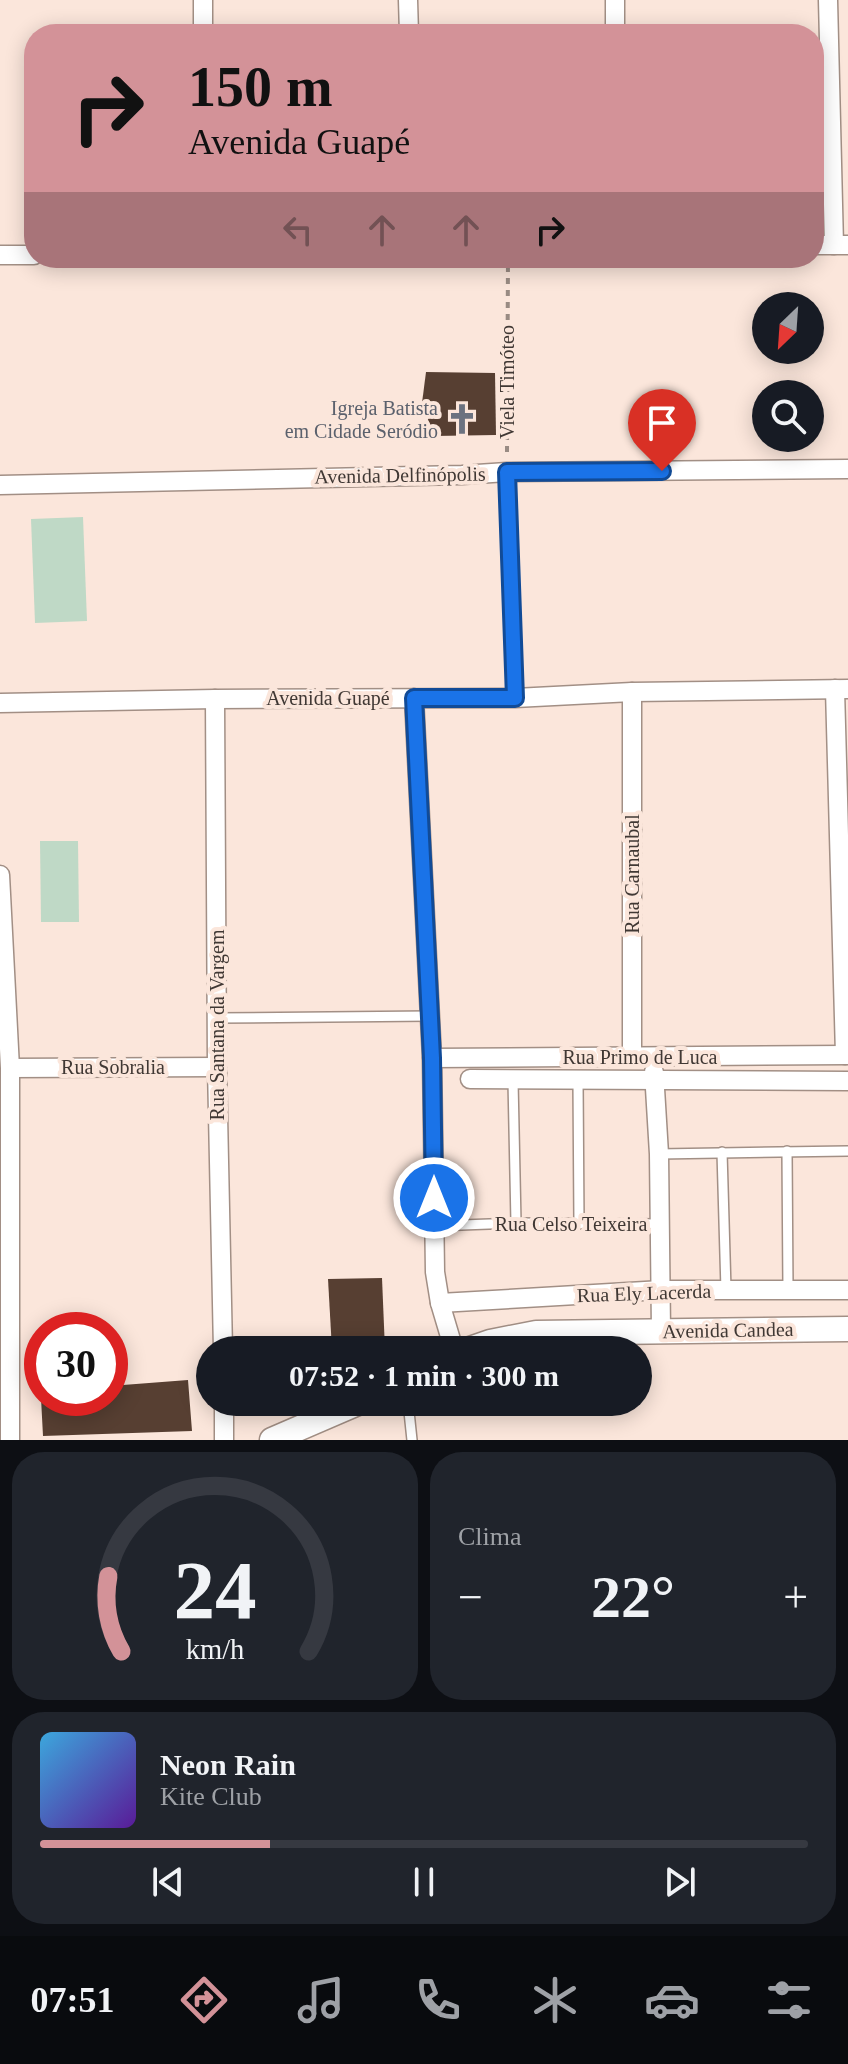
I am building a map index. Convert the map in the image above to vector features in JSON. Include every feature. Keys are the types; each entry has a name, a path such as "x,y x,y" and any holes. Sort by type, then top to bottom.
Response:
{"main road":[{"name":"Avenida Candea","path":"521,1336 536,1333 848,1329"},
{"path":"272,1440 328,1416"}],"street":[{"path":"203,0 203,24"},
{"path":"408,0 409,24"},
{"path":"615,0 615,24"},
{"path":"828,0 841,245"},
{"path":"0,255 24,255"},
{"name":"Avenida Delfinópolis","path":"0,485 507,472 848,469"},
{"path":"842,689 847,1055"},
{"name":"Avenida Guapé","path":"0,703 515,698 632,692 842,689"},
{"name":"Rua Carnaubal","path":"632,692 632,1057"},
{"path":"414,698 432,1058 436,1287 450,1336"},
{"name":"Rua Santana da Vargem","path":"215,699 217,1067 223,1336"},
{"path":"0,875 10,1068 4,1094 10,1440"},
{"name":"Rua Primo de Luca","path":"432,1058 847,1055"},
{"path":"653,1057 659,1154 661,1331"},
{"name":"Rua Sobralia","path":"10,1068 217,1067"},
{"path":"470,1079 848,1081"},
{"name":"Rua Ely Lacerda","path":"440,1303 662,1290 848,1290"},
{"path":"224,1416 224,1440"}],"lane":[{"path":"507,472 515,698"},
{"path":"217,1018 430,1016"},
{"path":"513,1081 516,1223"},
{"path":"578,1081 579,1224"},
{"path":"787,1151 788,1290"},
{"path":"659,1154 848,1151"},
{"path":"722,1152 726,1290"},
{"name":"Rua Celso Teixeira","path":"434,1226 661,1224"},
{"path":"409,1416 412,1440"}],"path":[{"name":"Viela Timóteo","path":"507,472 508,268"}],"green space":[{"path":"83,517 87,621 35,623 31,519"},
{"path":"40,841 78,841 79,922 41,922"}],"building":[{"name":"Igreja Batista em Cidade Seródio","path":"426,372 495,373 496,435 434,436 422,403"},
{"path":"382,1278 384,1336 331,1336 328,1279"},
{"path":"188,1380 192,1431 43,1436 42,1416 128,1416 128,1385"}],"place":[{"name":"Igreja Batista em Cidade Seródio","path":"462,419"}],"route":[{"path":"434,1198 432,1058 414,698 515,698 507,472 662,471"}]}
